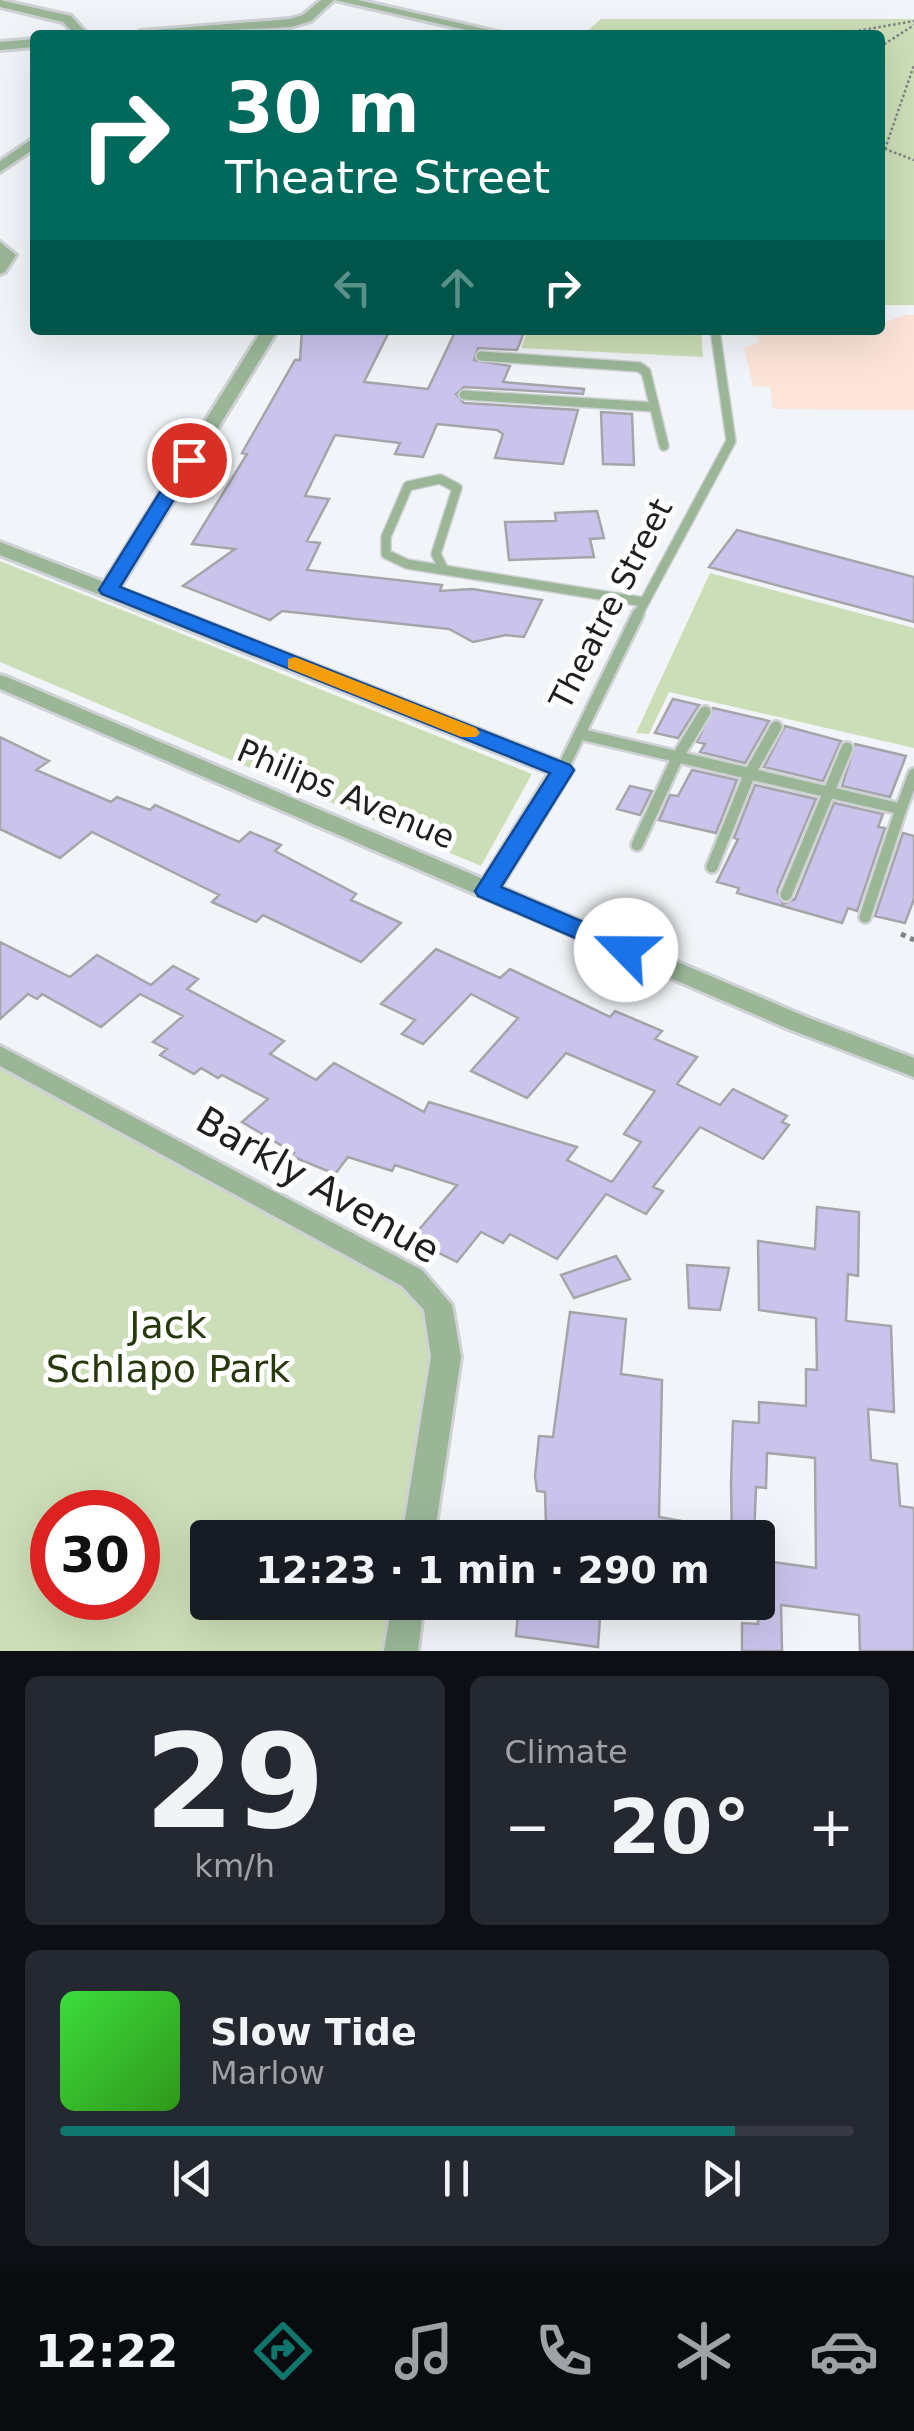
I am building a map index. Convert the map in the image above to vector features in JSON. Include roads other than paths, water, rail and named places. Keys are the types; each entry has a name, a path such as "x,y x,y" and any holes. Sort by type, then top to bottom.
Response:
{"street":[{"path":"204,30 291,23 306,18 328,0"},
{"path":"341,0 452,30"},
{"path":"0,3 68,19 78,30"},
{"path":"0,46 30,43"},
{"path":"2,164 30,144"},
{"path":"2,164 30,167"},
{"path":"0,246 8,256 0,269"},
{"path":"109,590 267,335"},
{"path":"0,548 562,770"},
{"name":"Philips Avenue","path":"0,681 800,1024 902,1057 914,1068"},
{"name":"Theatre Street","path":"487,891 562,770"},
{"name":"Barkly Avenue","path":"0,1055 346,1238 431,1294 444,1327 446,1357 421,1520"},
{"path":"401,1651 405,1620"}],"lane":[{"name":"Theatre Street","path":"562,770 644,602 731,441 716,335"},
{"path":"481,356 639,367 646,372 664,446"},
{"path":"464,394 654,406"},
{"path":"444,570 436,554 457,488 446,480 415,481 408,486 390,525 386,554 407,564 444,570 644,602"},
{"path":"637,845 678,756 705,712"},
{"path":"712,867 750,773 776,727"},
{"path":"580,734 901,809"},
{"path":"786,895 847,748"},
{"path":"864,917 914,774"}],"park label":[{"name":"Jack Schlapo Park","path":"168,1347"}]}
